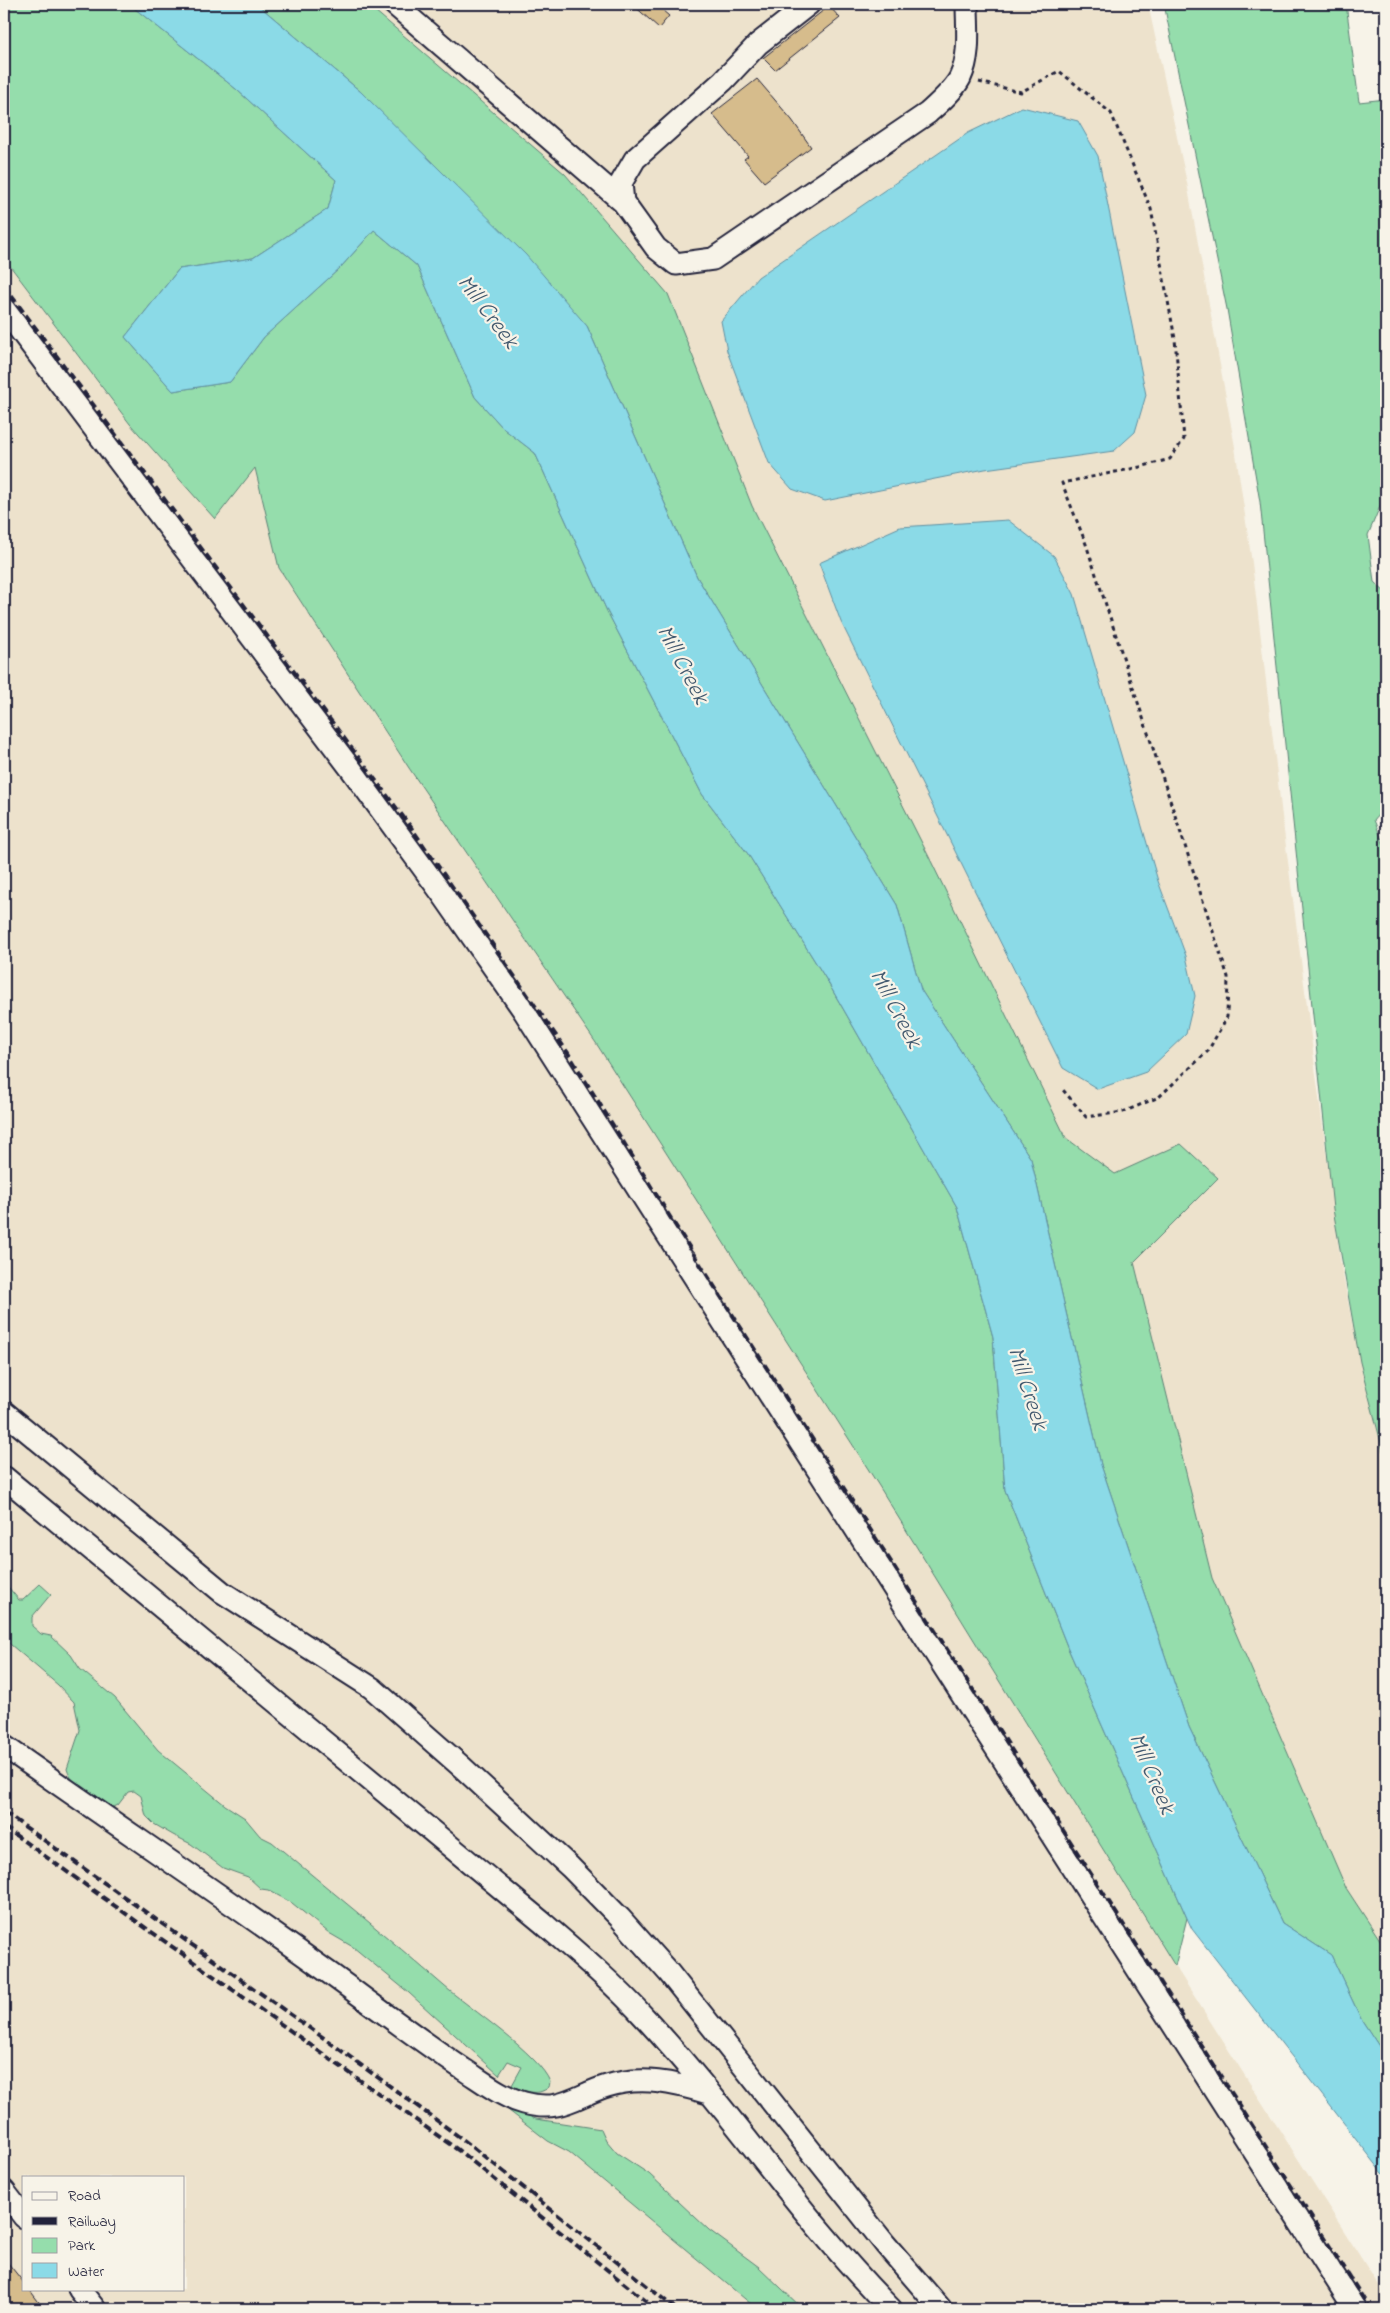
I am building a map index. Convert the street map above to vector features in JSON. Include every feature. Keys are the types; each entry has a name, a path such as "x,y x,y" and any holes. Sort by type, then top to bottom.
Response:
{"lane":[{"path":"394,4 522,113 622,202 656,248 676,264 713,259 928,113 942,100 960,78 968,48 967,4"},
{"path":"622,202 621,183 635,159 723,81 758,44 809,4"},
{"path":"4,309 396,829 535,1027 1355,2309"},
{"path":"4,1412 222,1592 372,1688 463,1768 570,1867 620,1918 669,1973 885,2244 940,2309"},
{"path":"4,1477 577,1952 647,2020 819,2230 891,2309"},
{"path":"4,1746 198,1880 438,2052 509,2096 533,2104 559,2105 574,2101 606,2086 641,2081 672,2083 708,2093"},
{"path":"4,2191 22,2214"},
{"path":"80,2290 94,2309"}],"path":[{"path":"960,78 1021,92 1059,71 1111,113 1151,209 1176,339 1184,439 1170,459 1062,483 1086,544 1228,977 1227,1018 1208,1051 1159,1097 1123,1112 1086,1117 1063,1090"}],"shaded area":[{"path":"257,4 1148,4 1187,183 1235,447 1252,563 1282,816 1341,1265 1360,1362 1386,1462 1386,2057 361,92"},
{"path":"4,258 130,424 215,518 255,467 279,568 409,768 596,1043 879,1486 1175,1966 1386,2297 1386,2309 4,2309"}],"green space":[{"path":"4,4 129,4 236,89 336,180 328,209 253,258 179,269 125,337 173,391 230,382 264,337 340,268 374,230 417,266 475,397 504,429 535,453 607,611 702,794 748,854 826,979 957,1207 993,1337 1005,1490 1067,1646 1187,1918 1175,1966 879,1486 596,1043 409,768 279,568 255,468 215,519 130,424 4,258"},
{"path":"257,4 367,4 565,174 668,294 752,506 929,857 1066,1138 1115,1174 1181,1144 1218,1178 1134,1262 1212,1578 1346,1888 1386,1949 1386,2057 1361,2019 1331,1955 1282,1923 1189,1727 1101,1465 1031,1159 921,990 897,905 697,577 587,326 361,92"},
{"path":"1164,4 1346,4 1359,102 1386,99 1386,492 1368,535 1374,582 1386,593 1386,805 1374,820 1386,850 1386,1462 1360,1362 1333,1209 1260,502 1227,309"},
{"path":"4,1582 19,1600 23,1600 40,1584 51,1594 32,1617 32,1626 41,1634 51,1636 71,1655 80,1669 115,1698 158,1750 225,1805 245,1818 260,1836 272,1842 444,1986 518,2045 544,2071 550,2082 549,2087 540,2092 530,2092 511,2087 522,2067 508,2061 499,2075 409,1993 353,1947 329,1933 292,1903 268,1890 261,1889 248,1877 223,1868 191,1844 154,1824 146,1816 141,1796 134,1791 128,1792 118,1805 112,1808 79,1787 67,1769 80,1730 74,1702 58,1685 4,1639"},
{"path":"504,2107 536,2119 601,2129 606,2140 617,2153 649,2174 709,2230 759,2267 803,2309 757,2309 569,2152 548,2141"}],"water":[{"name":"Mill Creek","path":"129,4 257,4 361,92 526,255 587,326 697,577 897,905 921,990 1031,1159 1101,1465 1189,1727 1282,1923 1331,1955 1361,2019 1386,2057 1386,2177 1192,1929 1067,1646 1005,1490 993,1337 957,1207 826,979 748,854 702,794 607,611 535,453 504,429 475,397 417,266 374,230 340,268 264,337 230,382 173,391 125,337 179,269 253,258 328,209 336,180 236,89"},
{"path":"1022,107 1078,121 1098,156 1146,395 1135,432 1114,451 985,469 825,501 792,489 769,463 727,351 721,321 758,277 968,133"},
{"path":"1008,520 1054,556 1074,594 1158,881 1186,956 1195,996 1186,1034 1146,1072 1098,1089 1063,1068 841,622 819,563 900,527"}],"building":[{"path":"632,4 655,4 669,16 659,28"},
{"path":"829,6 840,18 775,70 763,58"},
{"path":"757,79 792,120 811,147 764,182 744,159 748,156 712,114"},
{"path":"4,2258 22,2280 22,2290 30,2290 44,2309 4,2309"}],"railway":[{"path":"4,286 410,826 568,1053 675,1225 1370,2309"},
{"path":"4,1812 328,2041 465,2141 676,2309"},
{"path":"4,1827 458,2150 656,2309"}]}
